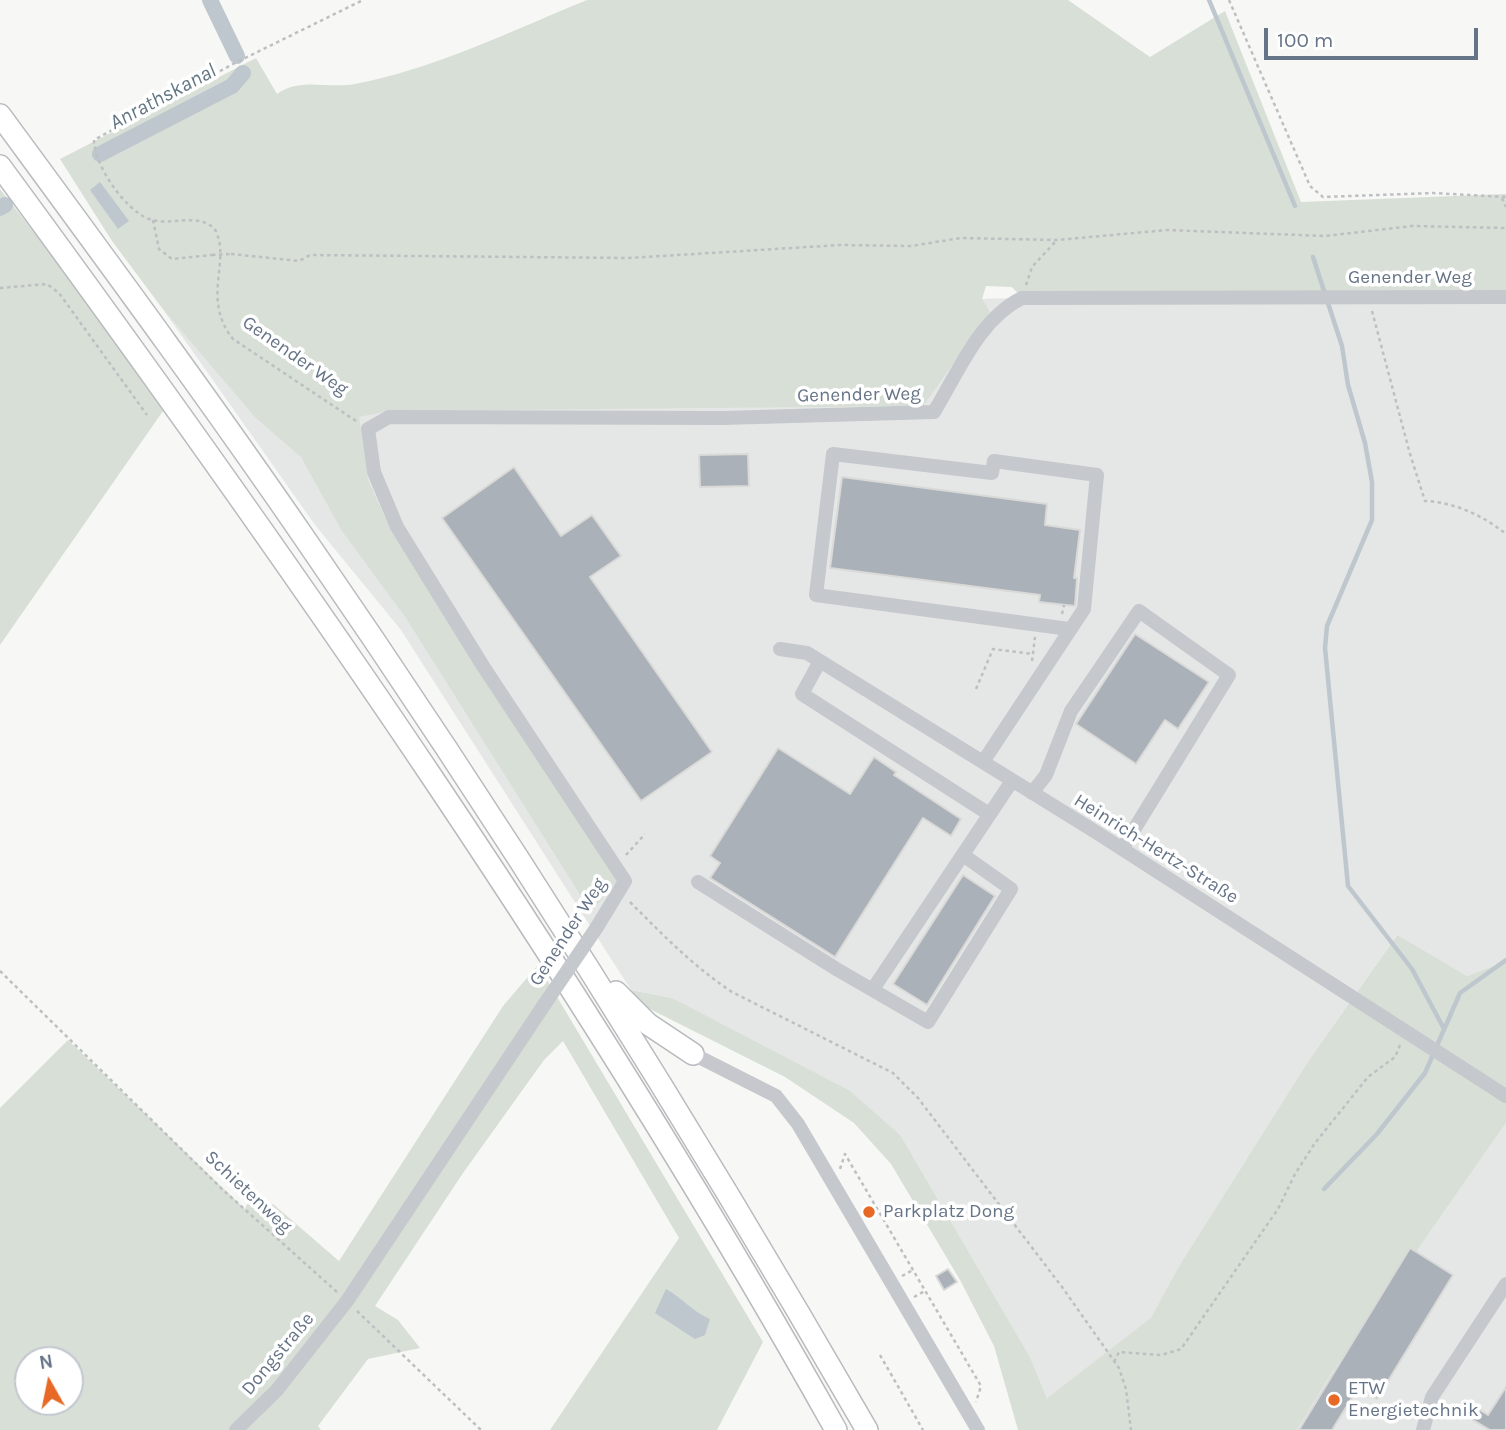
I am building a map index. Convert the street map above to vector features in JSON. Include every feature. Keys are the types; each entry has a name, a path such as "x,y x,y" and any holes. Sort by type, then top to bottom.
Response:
{"highway":[{"path":"0,116 299,530 447,748 581,955 709,1163 867,1430"},
{"path":"0,166 229,484 428,769 632,1086 772,1317 836,1430"},
{"path":"581,955 640,1016 693,1054"}],"street":[{"name":"Genender Weg","path":"347,1301 597,928 625,881 483,666 397,527 374,472 368,429 388,417 723,418 934,412 987,325 1005,306 1022,298 1506,297"},
{"path":"983,762 1084,609 1097,475 994,461 992,473 833,454 816,595 1069,629"},
{"path":"1032,793 1045,775 1071,711 1139,611 1230,675 1122,849"},
{"name":"Heinrich-Hertz-Straße","path":"780,649 807,653 820,661 1122,849 1506,1096"},
{"path":"820,661 802,694 989,814"},
{"path":"873,989 1012,780"},
{"path":"698,882 928,1022 1011,889 963,856"},
{"path":"693,1054 776,1096 798,1124 978,1430"},
{"path":"1423,1430 1432,1397 1506,1284"},
{"name":"Dongstraße","path":"236,1430 277,1390 347,1301"}],"path":[{"path":"363,0 233,64 94,140 97,162 133,209 153,220 159,249 172,259 212,254 299,261 310,255 629,258 840,245 911,246 961,238 1057,240 1167,230 1325,236 1412,226 1506,228"},
{"path":"1229,0 1310,186 1323,197 1433,193 1504,198 1506,207"},
{"name":"Genender Weg","path":"153,220 189,220 214,228 218,240 218,313 222,325 233,339 368,429"},
{"path":"1022,298 1032,267 1057,240"},
{"path":"0,288 47,284 59,293 147,415"},
{"path":"1368,298 1410,454 1426,501 1445,501 1493,523 1506,534"},
{"path":"976,689 993,649 1033,654"},
{"path":"615,867 645,834"},
{"path":"619,891 683,956 716,981 893,1073 918,1098 1062,1287 1114,1362 1126,1389 1131,1430"},
{"name":"Schietenweg","path":"0,971 222,1189 347,1301 481,1430"},
{"path":"1114,1362 1119,1352 1161,1355 1181,1349 1278,1209 1295,1174 1315,1143 1368,1077 1395,1057 1401,1043 1413,1036"},
{"path":"831,1178 839,1172 845,1154 981,1386 975,1405 968,1412"},
{"path":"880,1355 923,1430"}],"shaded area":[{"path":"587,0 1068,0 1150,57 1225,11 1301,202 1506,194 1506,297 1022,298 1012,287 986,286 982,299 990,312 923,406 389,411 359,417 368,480 392,533 617,881 591,912 406,618 342,531 301,457 255,417 162,308 112,241 60,159 256,58 277,94 295,86 355,84 384,78 443,59"},
{"path":"100,182 129,221 118,229 90,190"},
{"path":"0,189 72,281 163,411 0,645"},
{"path":"1022,298 1506,299 1506,961 1467,976 1396,936 1309,1060 1179,1266 1151,1319 1047,1398 1030,1357 901,1136 672,998 631,990 401,630 315,525 162,308 404,310"},
{"path":"1397,935 1467,976 1506,961 1506,1123 1333,1371 1297,1430 1018,1430 994,1346 960,1280 891,1164 854,1123 785,1077 640,1004 631,990 672,998 850,1091 901,1136 1030,1357 1047,1398 1151,1318 1179,1266 1309,1060"},
{"path":"538,965 763,1342 717,1430 550,1430 679,1238 563,1041 544,1060 463,1173 375,1306 398,1320 420,1348 368,1359 318,1426 321,1430 0,1430 0,1108 68,1040 245,1209 249,1200 263,1211 273,1204 339,1261 503,1006"},
{"path":"1506,1123 1506,1430 1297,1430 1333,1371"},
{"path":"666,1289 710,1319 705,1335 695,1339 655,1313"}],"building":[{"path":"748,454 749,486 700,487 699,455"},
{"path":"514,467 561,536 592,515 621,556 590,577 712,752 641,801 442,518"},
{"path":"842,477 1047,504 1045,525 1080,530 1074,578 1077,578 1075,606 1039,602 1040,595 830,568"},
{"path":"1135,634 1209,682 1178,729 1165,720 1136,764 1076,724"},
{"path":"778,748 850,794 874,757 896,772 894,775 961,819 951,836 923,818 835,957 710,878 720,863 710,856"},
{"path":"963,875 995,896 927,1005 893,984"},
{"path":"1410,1248 1453,1275 1377,1399 1358,1388 1332,1430 1299,1430"},
{"path":"948,1269 957,1282 944,1290 936,1276"},
{"path":"1506,1387 1506,1430 1490,1430 1473,1420 1480,1410 1488,1415"}],"waterway":[{"name":"Anrathskanal","path":"210,0 237,56"},
{"path":"1209,0 1295,206"},
{"name":"Anrathskanal","path":"100,154 232,86 243,73"},
{"name":"Anrathskanal","path":"0,208 5,205"},
{"path":"1313,257 1342,346 1348,385 1365,443 1372,482 1372,520 1327,626 1325,648 1348,886 1412,969 1443,1027"},
{"path":"1324,1189 1377,1134 1425,1073 1460,993 1506,960"}],"place":[{"name":"Parkplatz Dong","path":"869,1212"},
{"name":"ETW Energietechnik","path":"1334,1400"}]}
